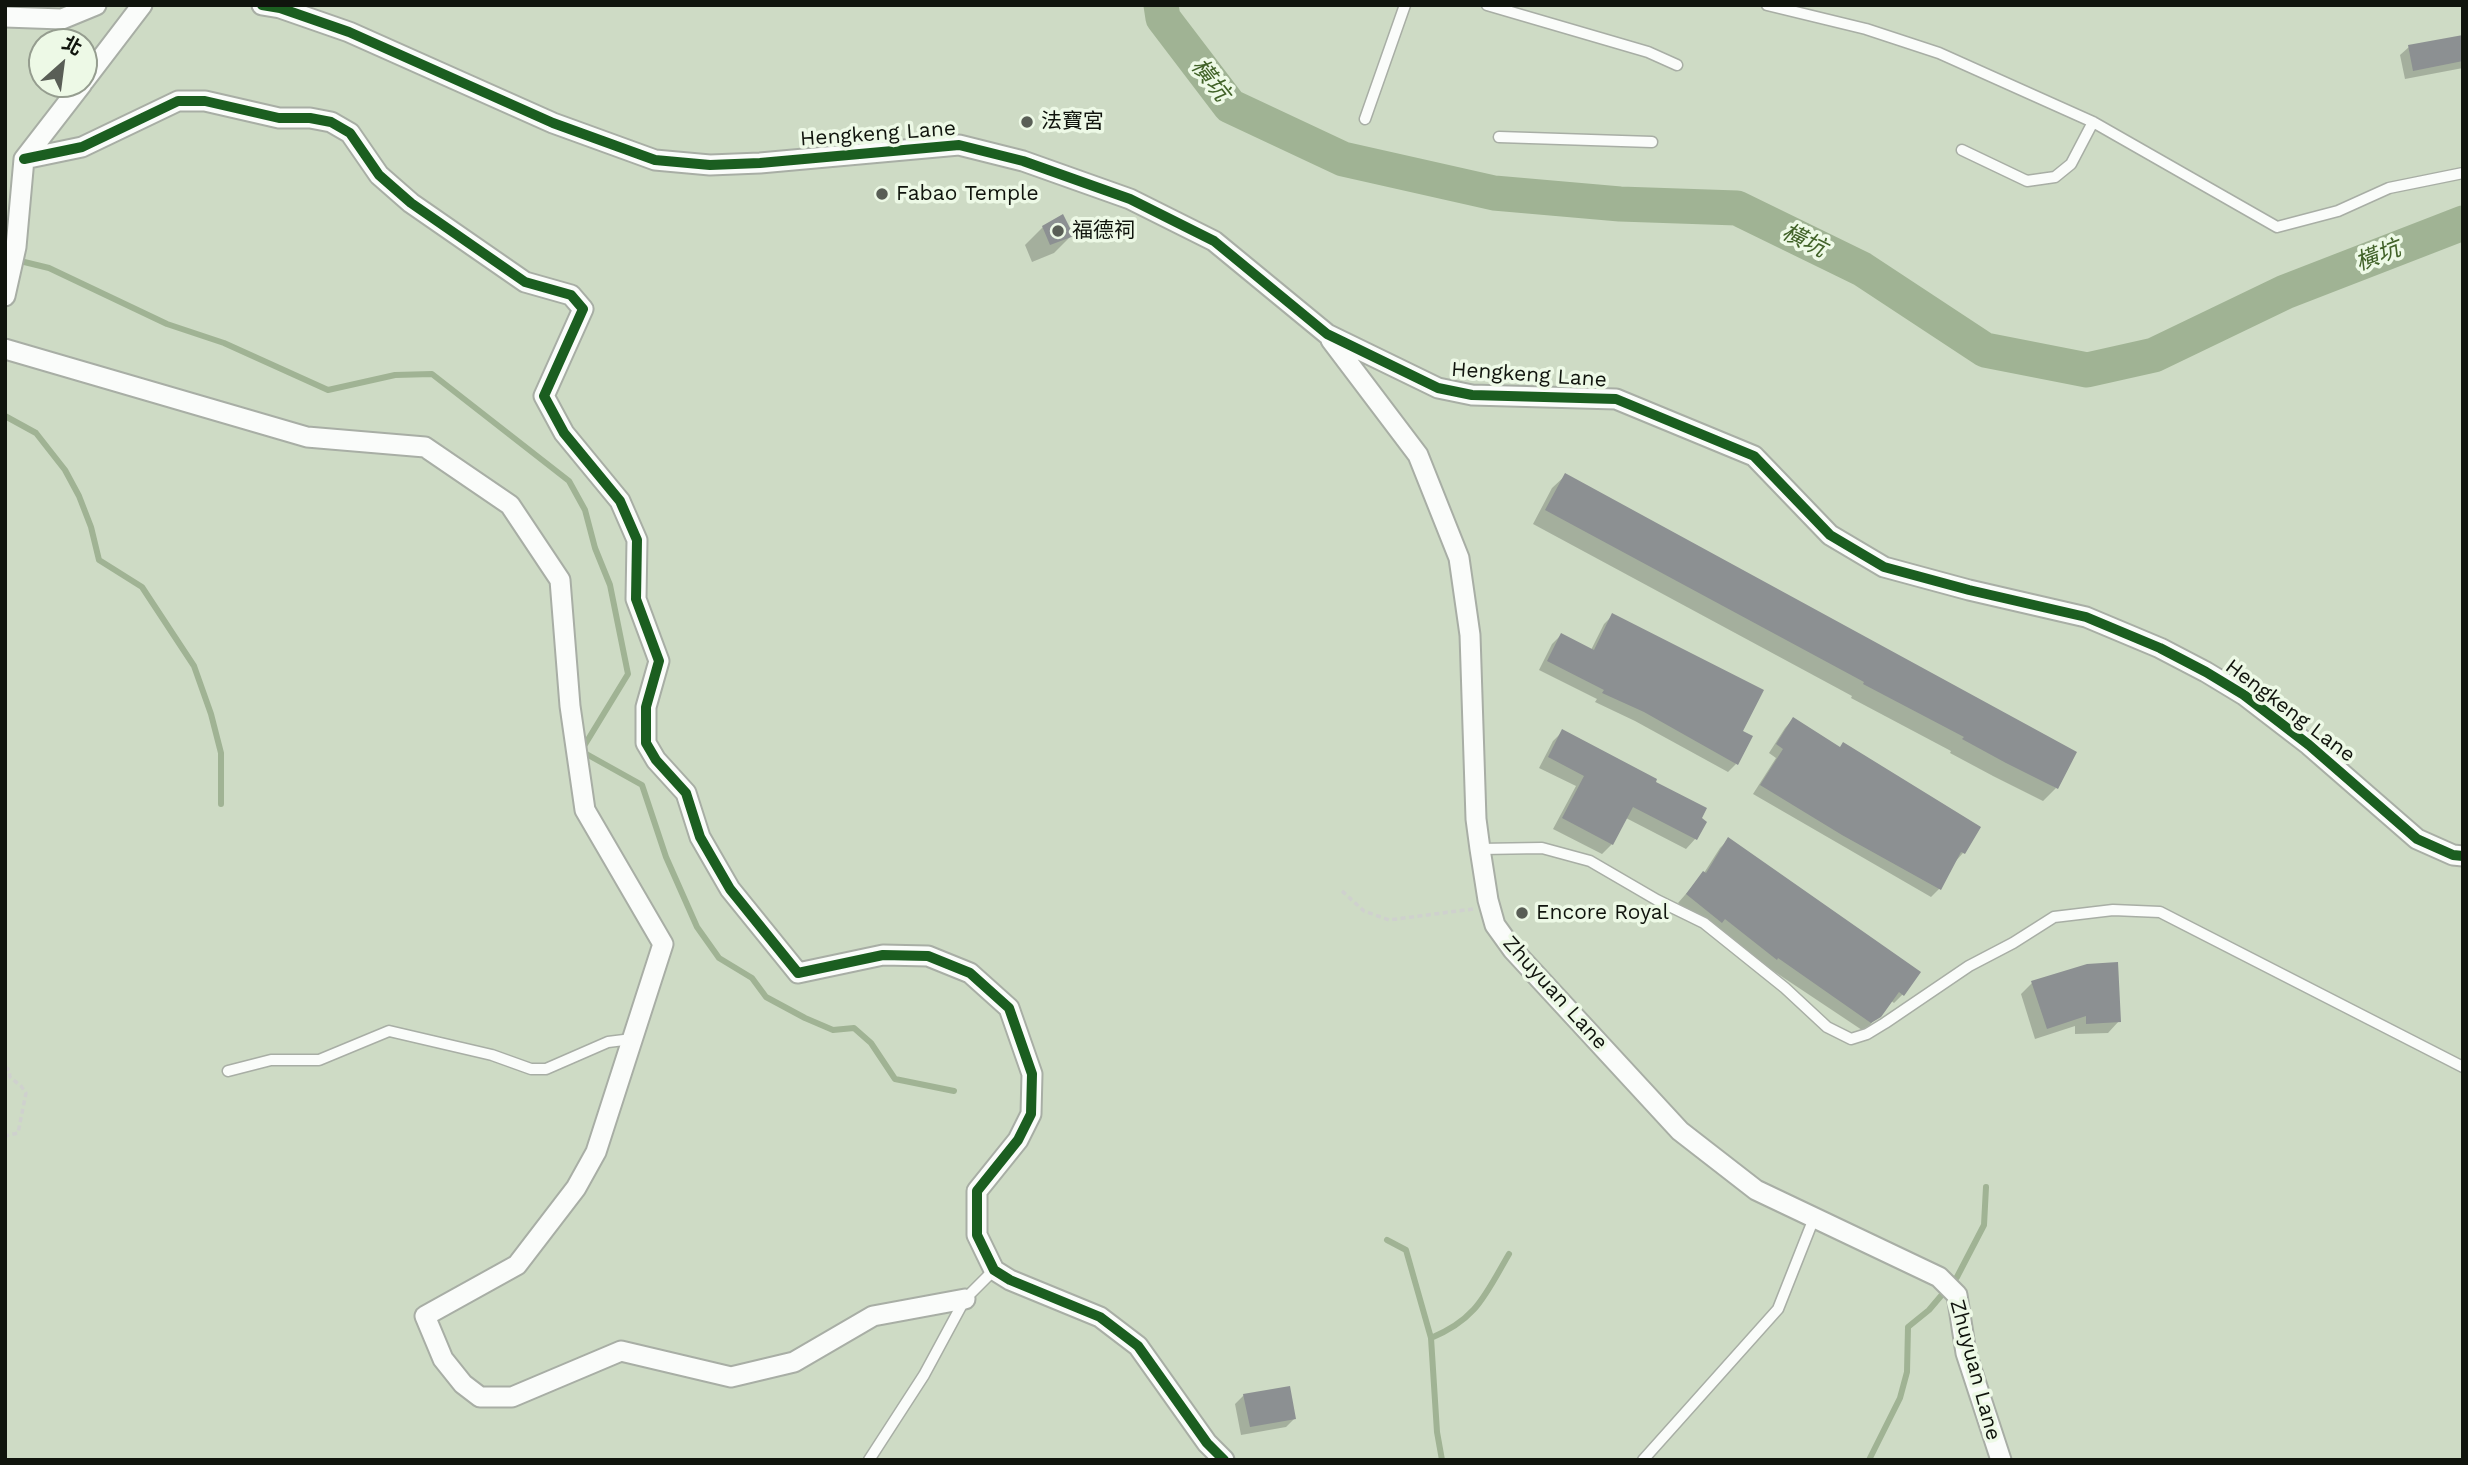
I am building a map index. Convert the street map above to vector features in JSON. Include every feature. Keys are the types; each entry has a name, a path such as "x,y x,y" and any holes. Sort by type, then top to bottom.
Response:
{"street":[{"path":"5,17 62,19 96,5"},
{"path":"98,62 142,5"},
{"name":"Hengkeng Lane","path":"262,5 280,8 349,32 553,123 655,160 710,165 760,163 959,145 1023,161 1130,199 1214,241 1326,334 1438,388 1472,394 1616,399 1754,456 1830,535 1884,567 2086,617 2160,648 2244,695 2309,745 2417,839 2453,855 2463,856"},
{"path":"5,296 16,247 24,159 71,98"},
{"path":"24,159 82,147 178,101 205,101 279,118 310,118 331,122 350,133 379,175 411,203 525,282 571,295 583,309 544,396 564,433 620,501 638,540 636,600 659,661 646,707 646,743 656,760 686,793 700,837 730,889 798,973 883,955 928,956 970,974 1009,1008 1032,1074 1031,1114 1018,1140 977,1191 977,1235 994,1270 1010,1280 1100,1317 1138,1346 1207,1443 1224,1460"},
{"name":"Zhuyuan Lane","path":"1326,334 1418,455 1460,558 1470,635 1476,819 1495,925 1513,950 1680,1131 1756,1190 1939,1277 1957,1295 1966,1353 2001,1460"},
{"path":"5,349 307,437 425,447 510,505 560,580 570,706 585,810 663,944 596,1152 576,1188 517,1265 425,1316 443,1359 463,1384 480,1397 512,1397 621,1351 730,1377 794,1362 873,1316 965,1299"}],"lane":[{"path":"1366,119 1405,5"},
{"path":"1487,5 1648,52 1677,65"},
{"path":"1767,5 1866,29 1938,53 2093,122 2277,227 2338,211 2389,188 2463,173"},
{"path":"1962,150 2028,181 2055,177 2071,164 2093,122"},
{"path":"1499,137 1652,142"},
{"path":"1480,849 1542,848 1590,861 1657,900 1704,923 1785,988 1827,1027 1851,1038 1867,1034 1969,966 2054,917 2113,910 2160,912 2463,1067"},
{"path":"228,1071 271,1060 319,1060 389,1031 492,1055 531,1069 547,1069 608,1042 633,1039"},
{"path":"1643,1460 1779,1309 1814,1218"},
{"path":"869,1460 924,1375 965,1299 994,1270"}],"path":[{"path":"1342,891 1364,911 1389,920 1490,906"},
{"path":"5,1067 9,1070 10,1077 26,1093 18,1133 5,1136"}],"green space":[{"path":"5,5 2463,5 2463,1460 5,1460"}],"building":[{"path":"2463,35 2463,61 2413,71 2408,45"},
{"name":"福德祠","path":"1063,214 1074,236 1050,245 1042,226"},
{"path":"1565,473 2077,752 2058,789 1545,510"},
{"path":"1612,613 1764,690 1743,731 1753,736 1738,765 1547,661 1561,633 1594,650"},
{"path":"1793,717 1840,747 1843,742 1981,827 1965,854 1961,852 1941,890 1842,835 1760,785 1783,749 1776,744"},
{"path":"1562,729 1707,808 1702,818 1707,822 1697,840 1633,807 1613,845 1562,818 1584,776 1548,757"},
{"path":"1728,837 1921,972 1904,996 1899,992 1881,1017 1871,1023 1778,958 1777,960 1725,919 1722,923 1686,894 1703,871 1706,873"},
{"path":"2118,962 2121,1022 2086,1024 2086,1016 2047,1029 2031,981 2087,964"},
{"path":"1290,1386 1296,1419 1250,1427 1243,1394"}],"waterway":[{"name":"橫坑","path":"1161,5 1163,18 1230,106 1343,159 1494,193 1620,204 1737,208 1862,269 1985,350 2087,370 2154,355 2285,292 2463,223"},
{"path":"16,260 49,268 167,324 224,343 328,390 395,375 432,374 569,481 585,510 595,548 610,585 628,674 581,751 642,785 666,857 697,927 719,958 752,978 766,997 805,1018 833,1030 854,1028 871,1043 895,1079 954,1091"},
{"path":"5,416 36,433 65,470 91,527 99,560 142,587 194,666 221,753 221,804"},
{"path":"1869,1460 1900,1398 1907,1372 1908,1327 1929,1310 1957,1277 1984,1225 1986,1187"},
{"path":"1387,1240 1406,1250 1431,1338 1437,1432 1442,1460"},
{"path":"1431,1338 1447,1331 1470,1314 1486,1294 1509,1254"}],"cycle path":[{"path":"262,5 280,8 349,32 553,123 655,160 710,165 760,163 959,145 1023,161 1130,199 1214,241 1327,334 1438,388 1472,395 1616,399 1754,456 1830,535 1884,567 2086,617 2160,648 2244,695 2309,745 2417,839 2453,855 2463,856"},
{"path":"24,159 82,147 178,101 205,101 279,118 310,118 331,122 350,133 379,175 411,203 525,282 571,295 583,309 544,396 564,433 620,501 637,540 636,599 659,661 646,707 646,743 656,760 686,793 700,837 730,889 798,973 883,955 928,956 970,973 1009,1008 1032,1074 1031,1114 1018,1140 977,1191 977,1235 994,1270 1010,1280 1100,1317 1138,1346 1207,1443 1224,1460"}],"place":[{"name":"法寶宮","path":"1027,122"},
{"name":"Fabao Temple","path":"882,194"},
{"name":"福德祠","path":"1058,231"},
{"name":"Encore Royal","path":"1522,913"}]}
